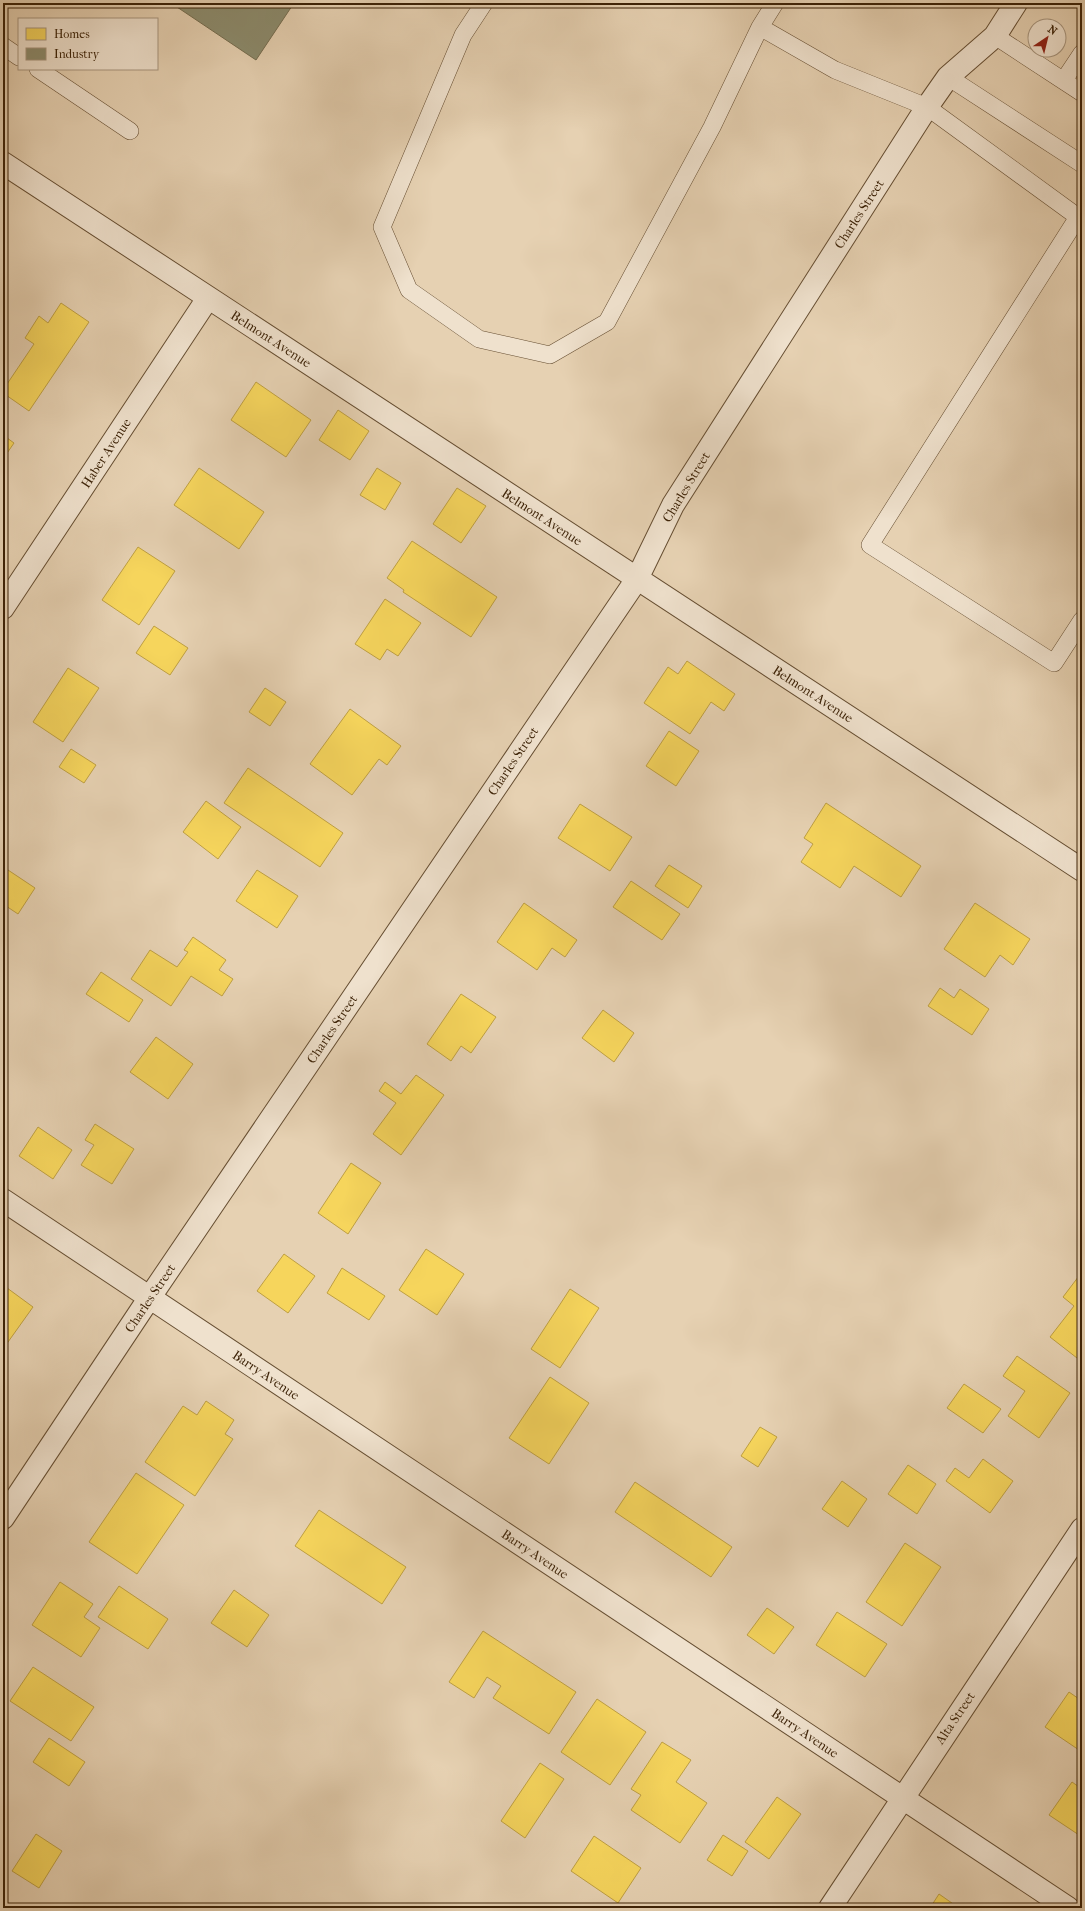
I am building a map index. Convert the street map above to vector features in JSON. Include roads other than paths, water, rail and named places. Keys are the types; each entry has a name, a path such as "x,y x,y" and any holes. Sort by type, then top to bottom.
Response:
{"street":[{"name":"Charles Street","path":"3,1518 150,1298 637,579 673,505 927,107 948,77 995,36 1016,3"},
{"name":"Belmont Avenue","path":"3,163 1082,870"},
{"name":"Haber Avenue","path":"3,608 208,298"},
{"name":"Barry Avenue","path":"3,1200 1068,1908"},
{"name":"Alta Street","path":"830,1908 1082,1529"}],"lane":[{"path":"484,3 463,35 382,227 409,290 479,339 550,355 607,322 712,127 760,27 775,3"},
{"path":"760,27 835,70 927,107 1078,216 870,545 1054,663 1082,620"},
{"path":"995,36 1082,93"},
{"path":"3,46 18,56"},
{"path":"1064,80 1082,53"},
{"path":"39,70 130,131"},
{"path":"948,77 1082,164"}]}
